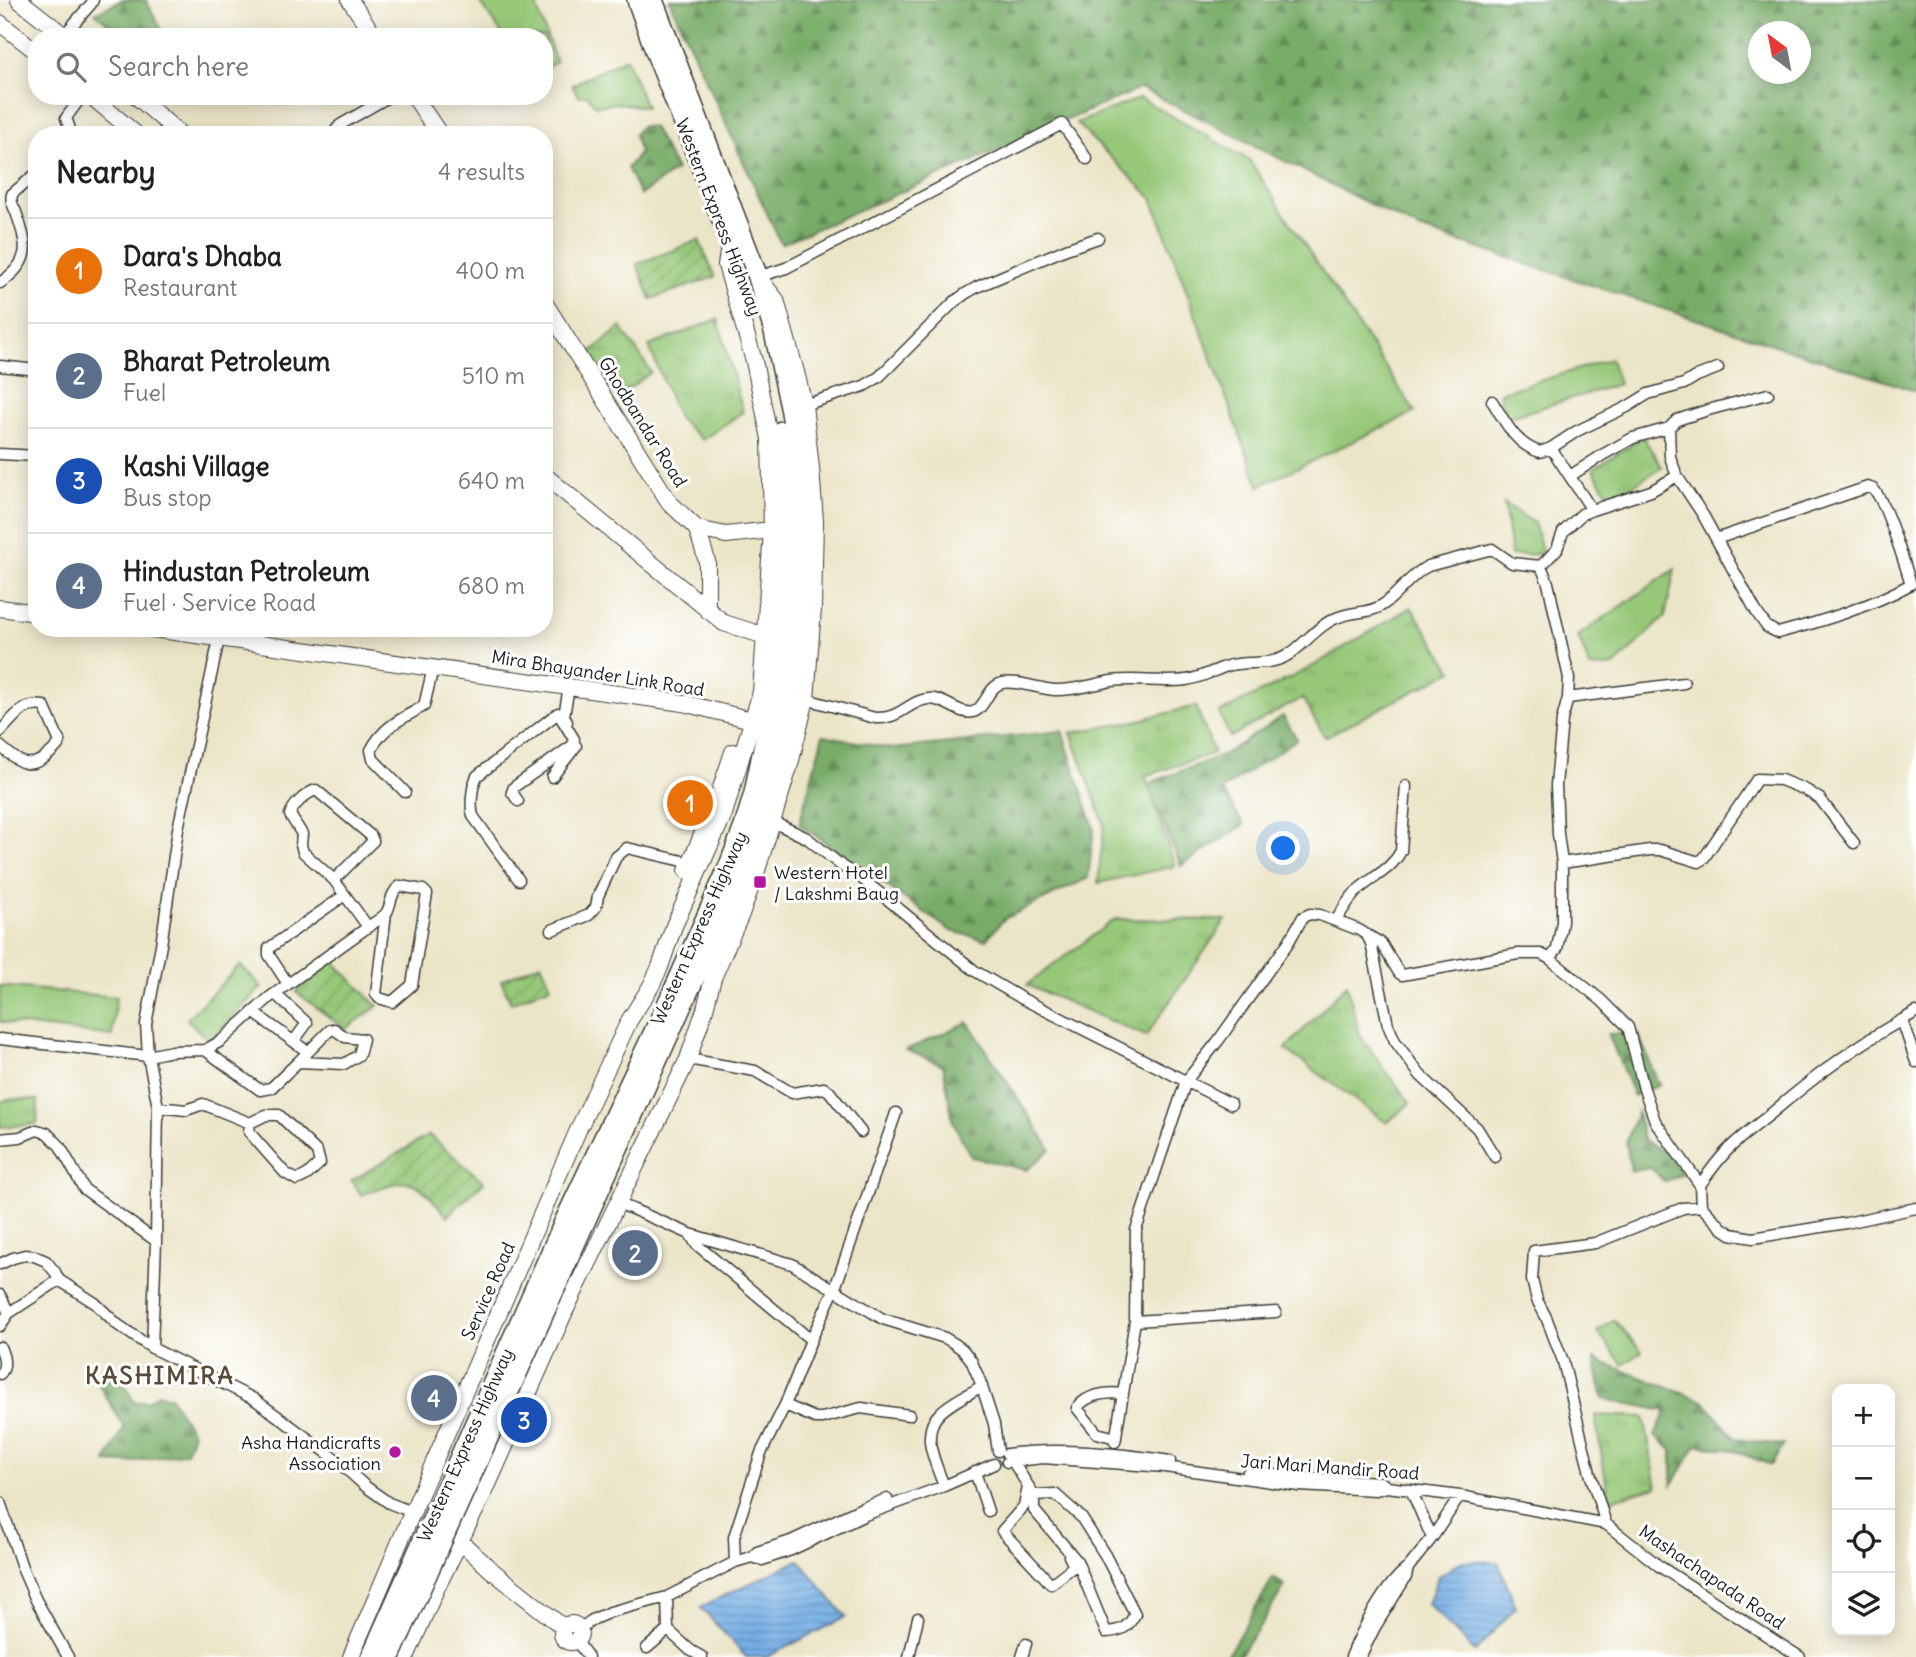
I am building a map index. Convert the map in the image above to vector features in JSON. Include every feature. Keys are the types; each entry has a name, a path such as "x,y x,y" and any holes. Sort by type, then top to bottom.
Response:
{"highway":[{"name":"Western Express Highway","path":"371,1657 566,1218 742,880 785,729 801,576 800,469 791,412 774,332 758,278 657,56 637,0"},
{"name":"Western Express Highway","path":"390,1657 691,981 754,793 769,719 781,639 786,516 784,446 768,359 752,300 730,240 722,199 653,0"}],"street":[{"path":"19,0 55,28"},
{"path":"72,28 93,0"},
{"path":"350,0 368,28"},
{"path":"0,23 28,45"},
{"path":"69,126 66,118 75,105"},
{"path":"102,105 126,126"},
{"path":"146,105 171,126"},
{"path":"339,126 374,105"},
{"path":"420,105 434,126"},
{"path":"691,981 741,914 773,822 806,699 813,609 814,521 804,405 776,300 758,278 786,268 1062,124 1087,159"},
{"path":"0,283 22,262 26,246 16,212 10,202 12,194 28,181"},
{"path":"804,405 864,386 879,377 954,302 977,287 1098,238"},
{"name":"Service Road","path":"351,1657 579,1128 629,1021 660,967 696,864 724,814 761,692 772,530 770,439 754,361 726,265 730,240"},
{"name":"Ghodbandar Road","path":"553,316 669,502 697,529"},
{"path":"0,366 28,369"},
{"path":"1492,401 1516,438 1523,445 1540,453 1648,394 1684,384 1718,368"},
{"path":"1570,476 1633,438 1669,428 1677,420 1768,394"},
{"path":"1669,428 1670,457 1677,476 1703,515 1716,539 1757,612 1767,627 1777,633 1819,622 1913,589 1885,511 1872,488 1868,487 1716,539"},
{"path":"1551,448 1592,510"},
{"path":"0,454 28,456"},
{"path":"1541,566 1557,549 1563,532 1574,520 1592,510 1651,491 1677,476"},
{"path":"553,482 724,623 765,636"},
{"path":"697,529 726,535 772,530"},
{"path":"697,529 708,561 707,610"},
{"path":"806,699 886,719 928,698 940,699 971,713 977,711 993,688 1004,682 1056,690 1112,681 1198,678 1229,665 1272,662 1288,655 1336,617 1383,606 1420,570 1428,566 1493,549 1513,563 1541,566"},
{"path":"1541,566 1548,583 1569,678 1556,785 1562,863 1562,922 1558,950 1550,959"},
{"path":"0,608 28,612"},
{"name":"Mira Bhayander Link Road","path":"206,637 683,703 750,728"},
{"path":"152,1348 158,1107 148,1056 146,1024 161,946 178,829 219,639"},
{"path":"405,792 373,759 371,750 377,737 388,727 424,706 433,668"},
{"path":"1568,698 1684,683"},
{"path":"519,880 473,816 471,809 475,780 558,713 566,687"},
{"path":"552,777 576,748 577,743 564,716 566,687"},
{"path":"0,732 25,707 44,706 60,742 57,749 40,761 28,764 17,761 0,746"},
{"path":"518,801 512,792 514,787 573,745 574,739 558,713"},
{"path":"1562,863 1650,850 1660,850 1699,862 1758,779 1781,780 1807,790 1820,799 1854,843"},
{"path":"1336,921 1350,898 1389,868 1401,852 1406,786"},
{"path":"334,880 373,841 371,836 316,790 310,791 291,810 290,815 302,834 303,852 334,880 368,927"},
{"path":"773,822 807,838 860,877 975,971 1021,998 1231,1104"},
{"path":"552,930 589,915 596,907 598,896 616,857 627,848 696,864"},
{"path":"0,1039 148,1056 172,1051 205,1050 221,1041 288,984 386,913 393,893 400,886 423,890 427,894 412,985 393,1002 379,998 376,994 386,913"},
{"path":"288,984 269,955 268,948 345,895"},
{"path":"1113,1459 1110,1447 1116,1440 1135,1321 1136,1230 1186,1081 1218,1041 1303,918 1310,914 1336,921 1381,943 1402,975 1518,954 1541,954 1550,959 1601,1000 1628,1027 1655,1121 1700,1185 1702,1206 1731,1234 1754,1238 1916,1208"},
{"path":"1367,935 1388,1025 1395,1041 1420,1075 1477,1129 1495,1157"},
{"path":"406,1657 565,1311 688,1059 705,1009 691,981 660,967"},
{"path":"275,994 307,1023 294,1041"},
{"path":"253,1012 309,1052"},
{"path":"1700,1185 1734,1143 1801,1088 1870,1038 1916,1012"},
{"path":"1902,1020 1916,1062"},
{"path":"205,1050 260,1090 271,1088 334,1028 345,1037 361,1038 363,1042 359,1055 344,1064 299,1062"},
{"path":"688,1059 755,1071 792,1093 824,1088 861,1132"},
{"path":"158,1107 186,1110 203,1104 250,1123 266,1115 279,1115 317,1152 320,1163 297,1180 285,1173 249,1132 250,1123"},
{"path":"735,1562 734,1537 761,1453 785,1405 835,1288 896,1113"},
{"path":"0,1139 20,1137 37,1130 47,1133 60,1146 85,1189 156,1241"},
{"path":"618,1203 690,1234 792,1264 883,1319 945,1338 963,1350 971,1360 982,1386 1002,1459 1031,1491 1034,1510 1077,1561 1106,1632 1117,1631 1130,1624 1135,1614 1123,1588 1080,1517 1055,1494 1031,1491"},
{"path":"1606,1524 1590,1473 1563,1361 1537,1300 1532,1280 1534,1251 1595,1243 1683,1208 1702,1206"},
{"path":"690,1234 696,1244 811,1339"},
{"path":"0,1264 25,1255 46,1261 59,1280 95,1303 118,1325 152,1348 254,1399 333,1457 389,1503 412,1512 460,1541 490,1569 573,1632 588,1657"},
{"path":"0,1326 9,1314 59,1280"},
{"path":"0,1295 9,1314"},
{"path":"1135,1321 1276,1311"},
{"path":"0,1347 4,1369 0,1374"},
{"path":"982,1386 940,1413 932,1423 930,1448 943,1482 1002,1459"},
{"path":"1116,1440 1097,1433 1078,1410 1078,1406 1090,1397 1110,1392 1123,1394"},
{"path":"785,1405 815,1418 860,1408 909,1415"},
{"name":"Jari Mari Mandir Road","path":"573,1632 610,1612 667,1597 735,1562 752,1557 762,1560 791,1550 864,1512 975,1472 1002,1459 1113,1459 1250,1476 1300,1486 1376,1490 1387,1487 1460,1496 1606,1524"},
{"path":"975,1472 988,1511"},
{"path":"1411,1490 1432,1538"},
{"path":"1024,1506 1067,1553 1074,1566 1051,1584 1002,1531 1024,1506 1031,1491"},
{"path":"1351,1657 1406,1577 1408,1567 1432,1538 1460,1496"},
{"path":"0,1502 36,1600 68,1657"},
{"name":"Mashachapada Road","path":"1606,1524 1659,1566 1800,1657"},
{"path":"667,1597 668,1630 702,1657"},
{"path":"909,1657 918,1618"},
{"path":"1360,1657 1371,1625"},
{"path":"647,1648 668,1630"},
{"path":"1022,1657 1026,1644"}],"green space":[{"path":"122,0 146,0 160,28 114,28 95,13"},
{"path":"534,0 544,28 498,28 480,2"},
{"path":"669,0 1916,0 1916,391 1419,229 1141,88 781,244"},
{"path":"626,58 646,107 617,103 596,106 587,95 578,96 572,85"},
{"path":"1140,98 1249,160 1415,412 1259,486 1152,198 1076,123"},
{"path":"641,126 653,127 676,170 640,195 627,168 640,153 634,135"},
{"path":"699,240 715,277 651,299 637,264"},
{"path":"718,319 743,412 702,440 678,418 649,346"},
{"path":"621,327 651,372 618,397 589,354"},
{"path":"1611,359 1619,384 1507,418 1499,393"},
{"path":"1643,437 1662,467 1611,499 1593,469"},
{"path":"1504,503 1534,523 1543,554 1511,555"},
{"path":"1675,569 1665,617 1614,666 1590,668 1578,636"},
{"path":"1411,607 1453,671 1325,737 1302,698 1230,737 1219,713 1306,670"},
{"path":"1196,706 1214,753 1145,776 1175,866 1098,883 1104,824 1071,733"},
{"path":"1283,716 1297,739 1222,790 1244,825 1181,866 1147,784 1223,755"},
{"path":"1062,731 1094,828 1088,878 1004,919 986,940 951,931 799,824 823,735 892,749"},
{"path":"1115,919 1226,920 1146,1036 1027,985"},
{"path":"332,960 378,1006 345,1029 296,992"},
{"path":"541,963 551,986 511,1003 501,980"},
{"path":"240,965 262,987 209,1041 187,1019"},
{"path":"1347,984 1360,1036 1410,1103 1387,1123 1285,1049"},
{"path":"0,986 116,997 112,1036 0,1022"},
{"path":"968,1022 1051,1149 1027,1170 971,1157 953,1122 943,1065 906,1050"},
{"path":"1638,1033 1659,1085 1634,1096 1608,1034"},
{"path":"8,1099 38,1100 37,1124 0,1127 0,1103"},
{"path":"1637,1112 1643,1139 1667,1154 1682,1174 1665,1182 1651,1168 1631,1171 1626,1142"},
{"path":"429,1135 484,1182 447,1216 426,1193 410,1183 392,1184 362,1195 351,1181"},
{"path":"1614,1320 1642,1352 1623,1365 1597,1332"},
{"path":"1594,1359 1703,1401 1736,1439 1784,1445 1771,1465 1732,1450 1697,1445 1672,1485 1672,1450 1655,1436 1666,1411 1603,1399"},
{"path":"116,1375 122,1378 134,1402 148,1401 159,1393 171,1398 193,1433 186,1452 127,1463 106,1462 124,1427 99,1385"},
{"path":"1595,1415 1644,1417 1657,1487 1609,1500"},
{"path":"1273,1578 1285,1585 1240,1657 1226,1657"}],"water":[{"path":"799,1560 846,1617 767,1657 746,1657 700,1607"},
{"path":"1462,1561 1498,1562 1516,1607 1475,1652 1428,1604 1438,1577"}],"place":[{"name":"Dara's Dhaba","path":"690,803"},
{"name":"Western Hotel / Lakshmi Baug","path":"760,882"},
{"name":"Bharat Petroleum","path":"635,1253"},
{"name":"Hindustan Petroleum","path":"434,1398"},
{"name":"Kashi Village","path":"524,1420"},
{"name":"Asha Handicrafts Association","path":"395,1452"}],"district":[{"name":"KASHIMIRA","path":"160,1375"}]}
